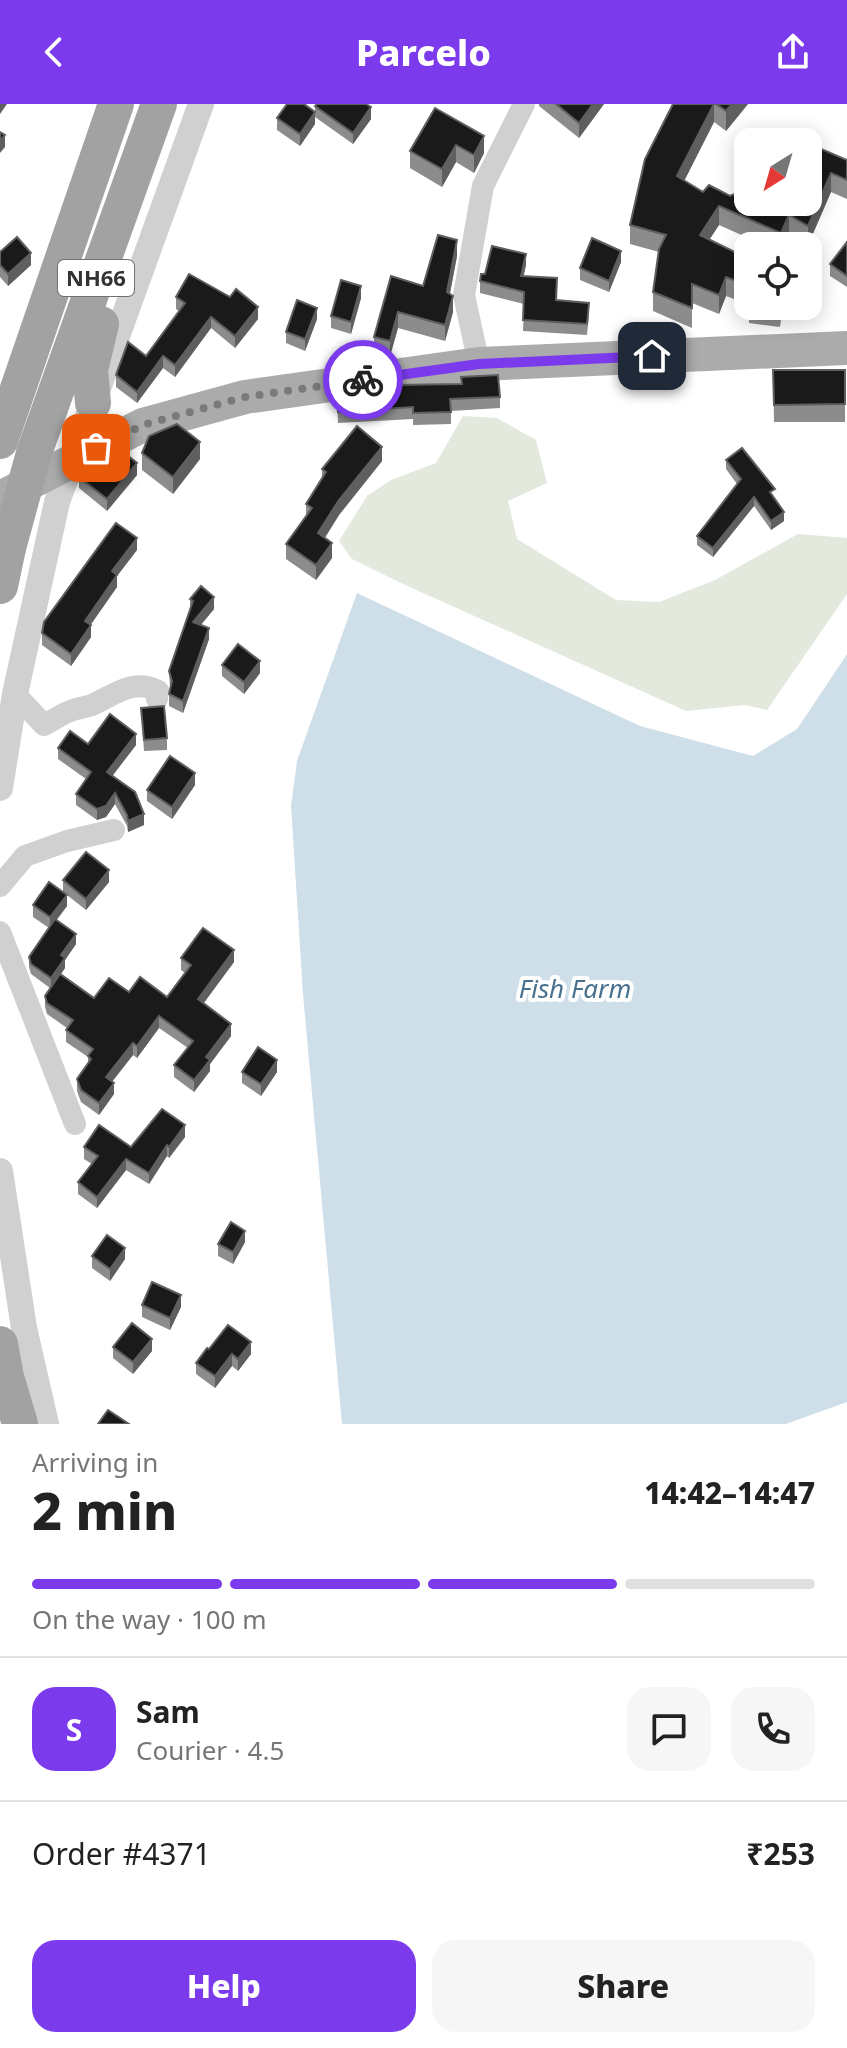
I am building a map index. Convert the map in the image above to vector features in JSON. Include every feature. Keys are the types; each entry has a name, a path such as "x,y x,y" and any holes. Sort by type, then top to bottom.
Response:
{"highway":[{"name":"NH66","path":"0,441 116,104"},
{"name":"NH66","path":"0,586 34,453 159,104"},
{"path":"93,403 90,370 115,281 114,228"},
{"path":"0,388 15,371 31,326 49,297"},
{"path":"0,1344 20,1424"}],"main road":[{"path":"0,498 143,425 245,397 479,364 847,348"}],"street":[{"path":"0,388 100,104"},
{"path":"0,788 15,694 57,502 201,104"},
{"path":"479,364 464,295 483,186 524,104"},
{"path":"15,694 44,725 123,689 148,685 158,691 157,699"},
{"path":"0,886 25,856 67,841 114,830"},
{"path":"0,932 75,1124"},
{"path":"0,1171 24,1328 46,1424"}],"shaded area":[{"path":"463,416 497,418 536,440 547,483 508,501 517,539 616,600 659,602 715,580 798,534 847,538 847,594 767,710 745,705 686,711 352,559 339,541 367,496 391,480 436,463"}],"water":[{"name":"Fish Farm","path":"357,593 640,726 753,756 797,729 847,654 847,1402 786,1424 342,1424 303,994 291,806 297,761"}],"building":[{"path":"287,104 304,104 315,112 300,134 277,118"},
{"path":"366,104 371,107 353,133 315,106"},
{"path":"556,104 593,104 579,123"},
{"path":"673,104 714,104 677,176 703,192 709,185 730,196 734,194 734,213 719,206 700,235 734,252 734,280 726,277 719,295 692,284 692,308 653,292 659,249 666,235 630,225 645,159"},
{"path":"716,104 732,104 726,111"},
{"path":"435,108 484,136 474,155 456,145 442,169 410,151"},
{"path":"822,149 847,160 847,180 831,173 822,194"},
{"path":"742,216 789,216 779,232"},
{"path":"791,216 812,216 808,226"},
{"path":"438,235 457,240 447,292 453,296 445,325 398,312 390,341 374,337 391,276 423,286"},
{"path":"17,237 31,253 8,274 0,265 0,252"},
{"path":"592,238 621,251 609,281 580,268"},
{"path":"847,242 847,276 830,264"},
{"path":"492,246 526,254 521,276 557,278 556,300 589,303 587,324 523,320 524,292 480,281 481,274 485,274"},
{"path":"189,274 230,297 236,289 258,307 235,336 211,317 175,365 163,356 137,392 116,375 128,342 146,356 185,303 176,297"},
{"path":"341,280 361,286 351,322 331,316"},
{"path":"297,300 317,308 305,339 286,332"},
{"path":"773,370 845,370 845,404 774,405"},
{"path":"498,375 500,397 450,399 451,412 413,413 413,407 338,412 337,393 393,385 462,384 461,377"},
{"path":"177,424 200,442 173,477 142,453 149,436"},
{"path":"357,426 382,447 339,500 318,533 332,543 316,565 286,544 312,508 306,504 326,472 322,469"},
{"path":"118,448 137,463 107,499 79,477 83,466 90,463 96,468"},
{"path":"742,448 775,489 770,492 784,512 771,521 754,497 713,548 697,536 741,479 726,460"},
{"path":"116,523 137,538 112,571 117,575 85,621 91,625 71,654 42,633 44,622"},
{"path":"201,586 214,597 193,622 209,628 183,701 169,694 172,681 169,671 193,601 190,599"},
{"path":"238,644 260,661 244,682 222,665"},
{"path":"164,706 167,738 144,740 141,708"},
{"path":"110,714 136,734 107,772 135,792 144,814 128,821 115,793 106,806 97,809 76,794 91,772 58,748 70,731 88,744"},
{"path":"170,756 195,773 172,807 147,790"},
{"path":"86,852 109,870 86,899 63,880"},
{"path":"49,882 67,895 50,917 33,905"},
{"path":"55,919 76,934 61,955 65,958 51,978 31,964 29,957"},
{"path":"203,928 234,950 198,999 231,1024 206,1057 210,1060 194,1080 174,1065 193,1041 159,1016 137,1046 133,1043 106,1077 114,1083 99,1103 81,1090 77,1079 91,1059 88,1056 93,1049 66,1030 73,1020 47,1003 45,996 60,974 94,998 109,978 129,992 140,977 167,997 191,965 181,958"},
{"path":"258,1047 277,1060 261,1084 242,1072"},
{"path":"162,1109 185,1125 149,1173 126,1159 97,1197 78,1182 98,1156 84,1147 99,1125 131,1147"},
{"path":"231,1222 245,1231 233,1252 218,1244"},
{"path":"107,1235 125,1248 110,1269 92,1256"},
{"path":"152,1282 181,1295 170,1318 142,1305"},
{"path":"132,1323 152,1339 133,1362 113,1347"},
{"path":"228,1325 251,1342 238,1359 232,1354 215,1376 196,1363"},
{"path":"108,1410 129,1424 98,1424"}],"way so far":[{"path":"96,448 143,425 245,397 363,380"}],"route":[{"path":"363,380 479,364 652,356"}]}
